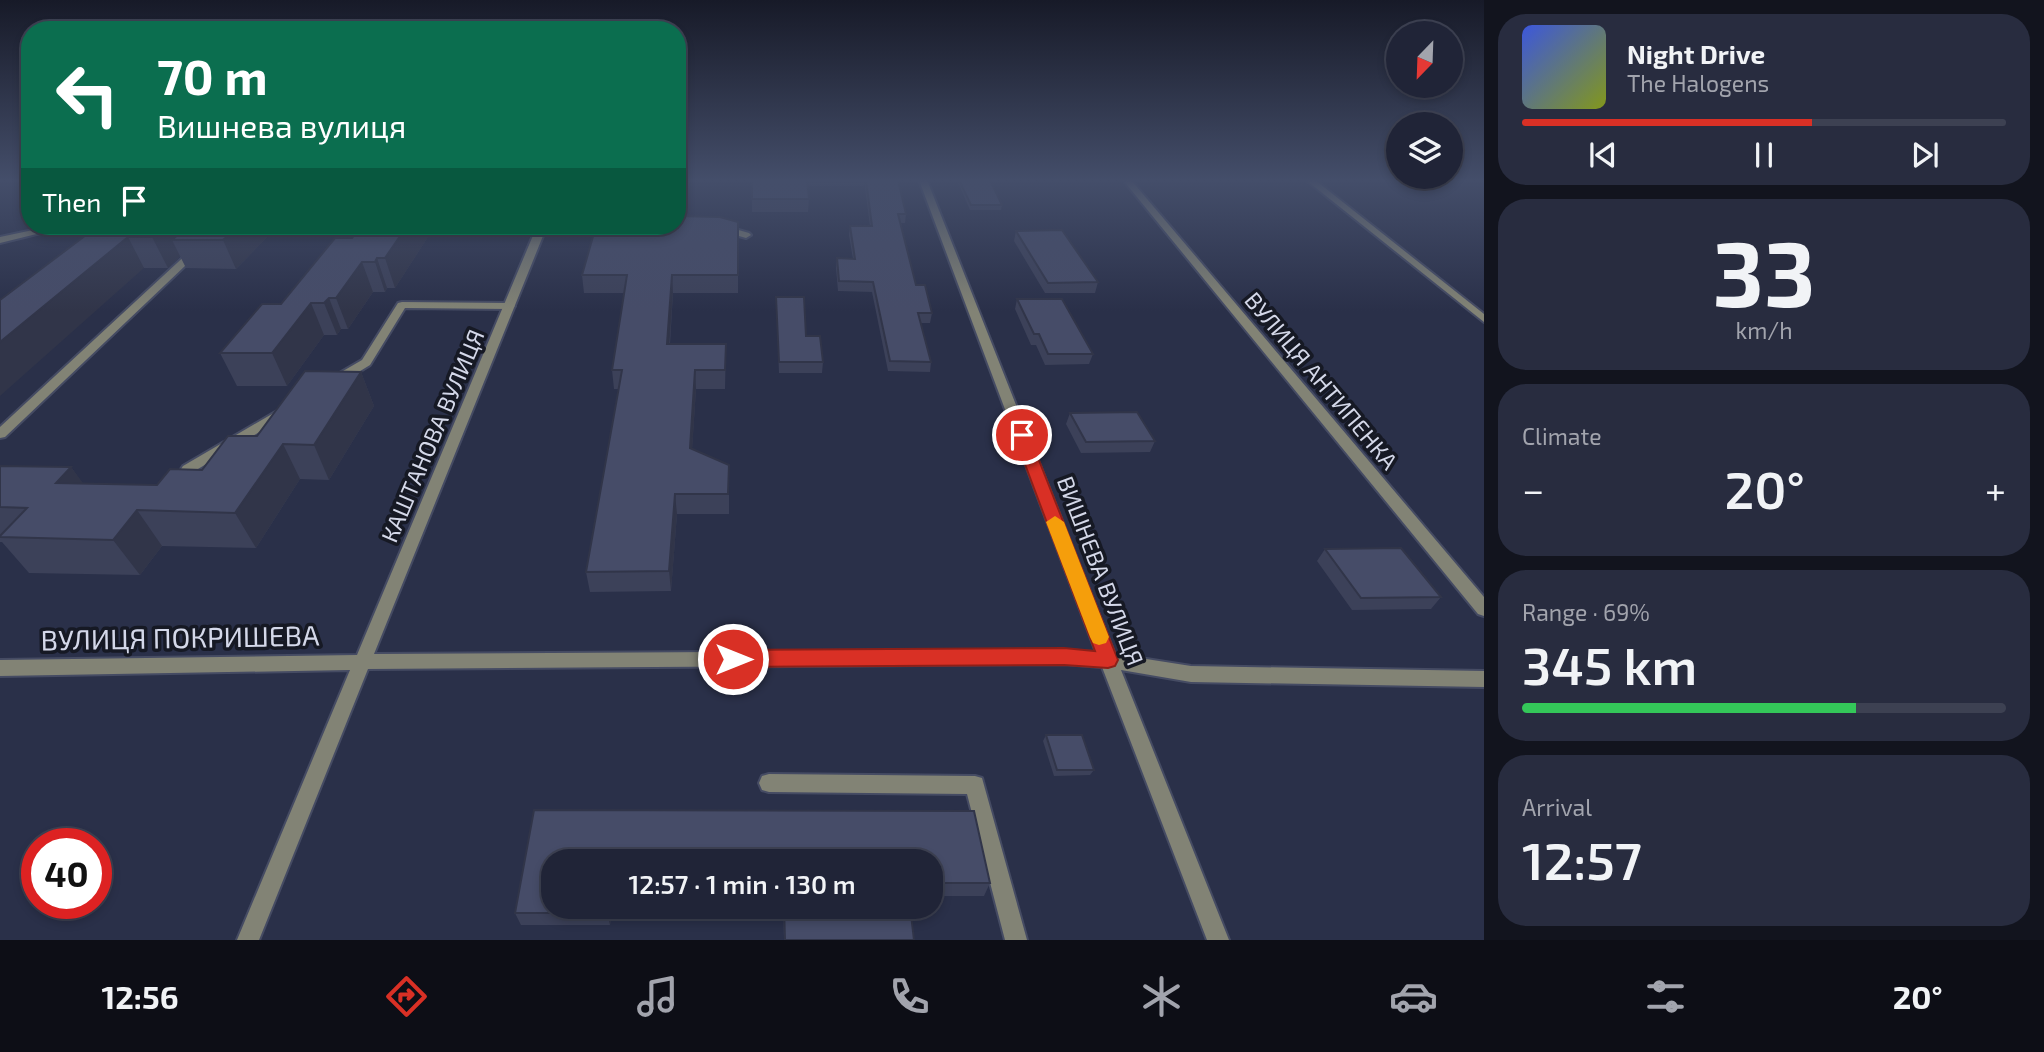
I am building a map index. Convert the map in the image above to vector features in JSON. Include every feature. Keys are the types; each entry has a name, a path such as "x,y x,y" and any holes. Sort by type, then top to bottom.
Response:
{"street":[{"name":"ВИШНЕВА ВУЛИЦЯ","path":"940,224 1218,940"},
{"name":"ВУЛИЦЯ АНТИПЕНКА","path":"1164,224 1484,609"},
{"path":"1366,224 1484,319"},
{"path":"708,228 722,228 746,235"},
{"path":"0,240 23,235"},
{"path":"0,434 212,235"},
{"path":"333,259 350,235"},
{"name":"КАШТАНОВА ВУЛИЦЯ","path":"248,940 538,235"},
{"path":"318,391 366,362 402,305 510,306"},
{"path":"188,469 295,405"},
{"name":"ВУЛИЦЯ ПОКРИШЕВА","path":"0,668 362,661 1064,657 1108,660 1191,674 1484,679"},
{"path":"769,783 975,785 1016,940"}],"building":[{"path":"686,224 738,224 738,275 672,275 667,344 726,344 725,370 695,370 690,448 729,465 728,494 675,494 669,571 586,572 622,370 612,370 627,275 582,275 593,235 686,235"},
{"path":"872,224 901,224 916,285 925,285 932,313 918,313 931,362 890,361 873,282 839,281 837,258 855,259 850,226 872,226"},
{"path":"1062,230 1098,282 1048,283 1016,231"},
{"path":"86,235 155,235 128,237 0,342 0,300"},
{"path":"178,235 229,235 223,240 172,240"},
{"path":"354,235 401,235 385,258 377,258 375,262 362,262 336,298 329,298 324,303 311,303 272,353 220,353 262,304 281,304 335,238 352,238"},
{"path":"776,297 804,297 806,336 820,336 823,362 779,362"},
{"path":"1017,299 1062,299 1093,354 1048,354 1039,334 1034,334"},
{"path":"305,371 361,372 314,445 283,444 235,513 137,510 113,540 0,537 27,508 0,507 0,466 71,467 56,483 157,485 170,469 202,470 228,436 257,436"},
{"path":"1137,412 1155,441 1086,442 1070,413"},
{"path":"1401,548 1441,597 1361,598 1325,549"},
{"path":"1046,735 1082,735 1094,770 1057,770"},
{"path":"534,810 974,811 990,883 943,883 943,849 541,849 541,913 515,913"},
{"path":"784,919 912,919 914,940 785,940"}],"slow traffic":[{"path":"1055,522 1099,637"}],"route":[{"path":"733,659 1064,657 1108,660 1022,435"}]}
